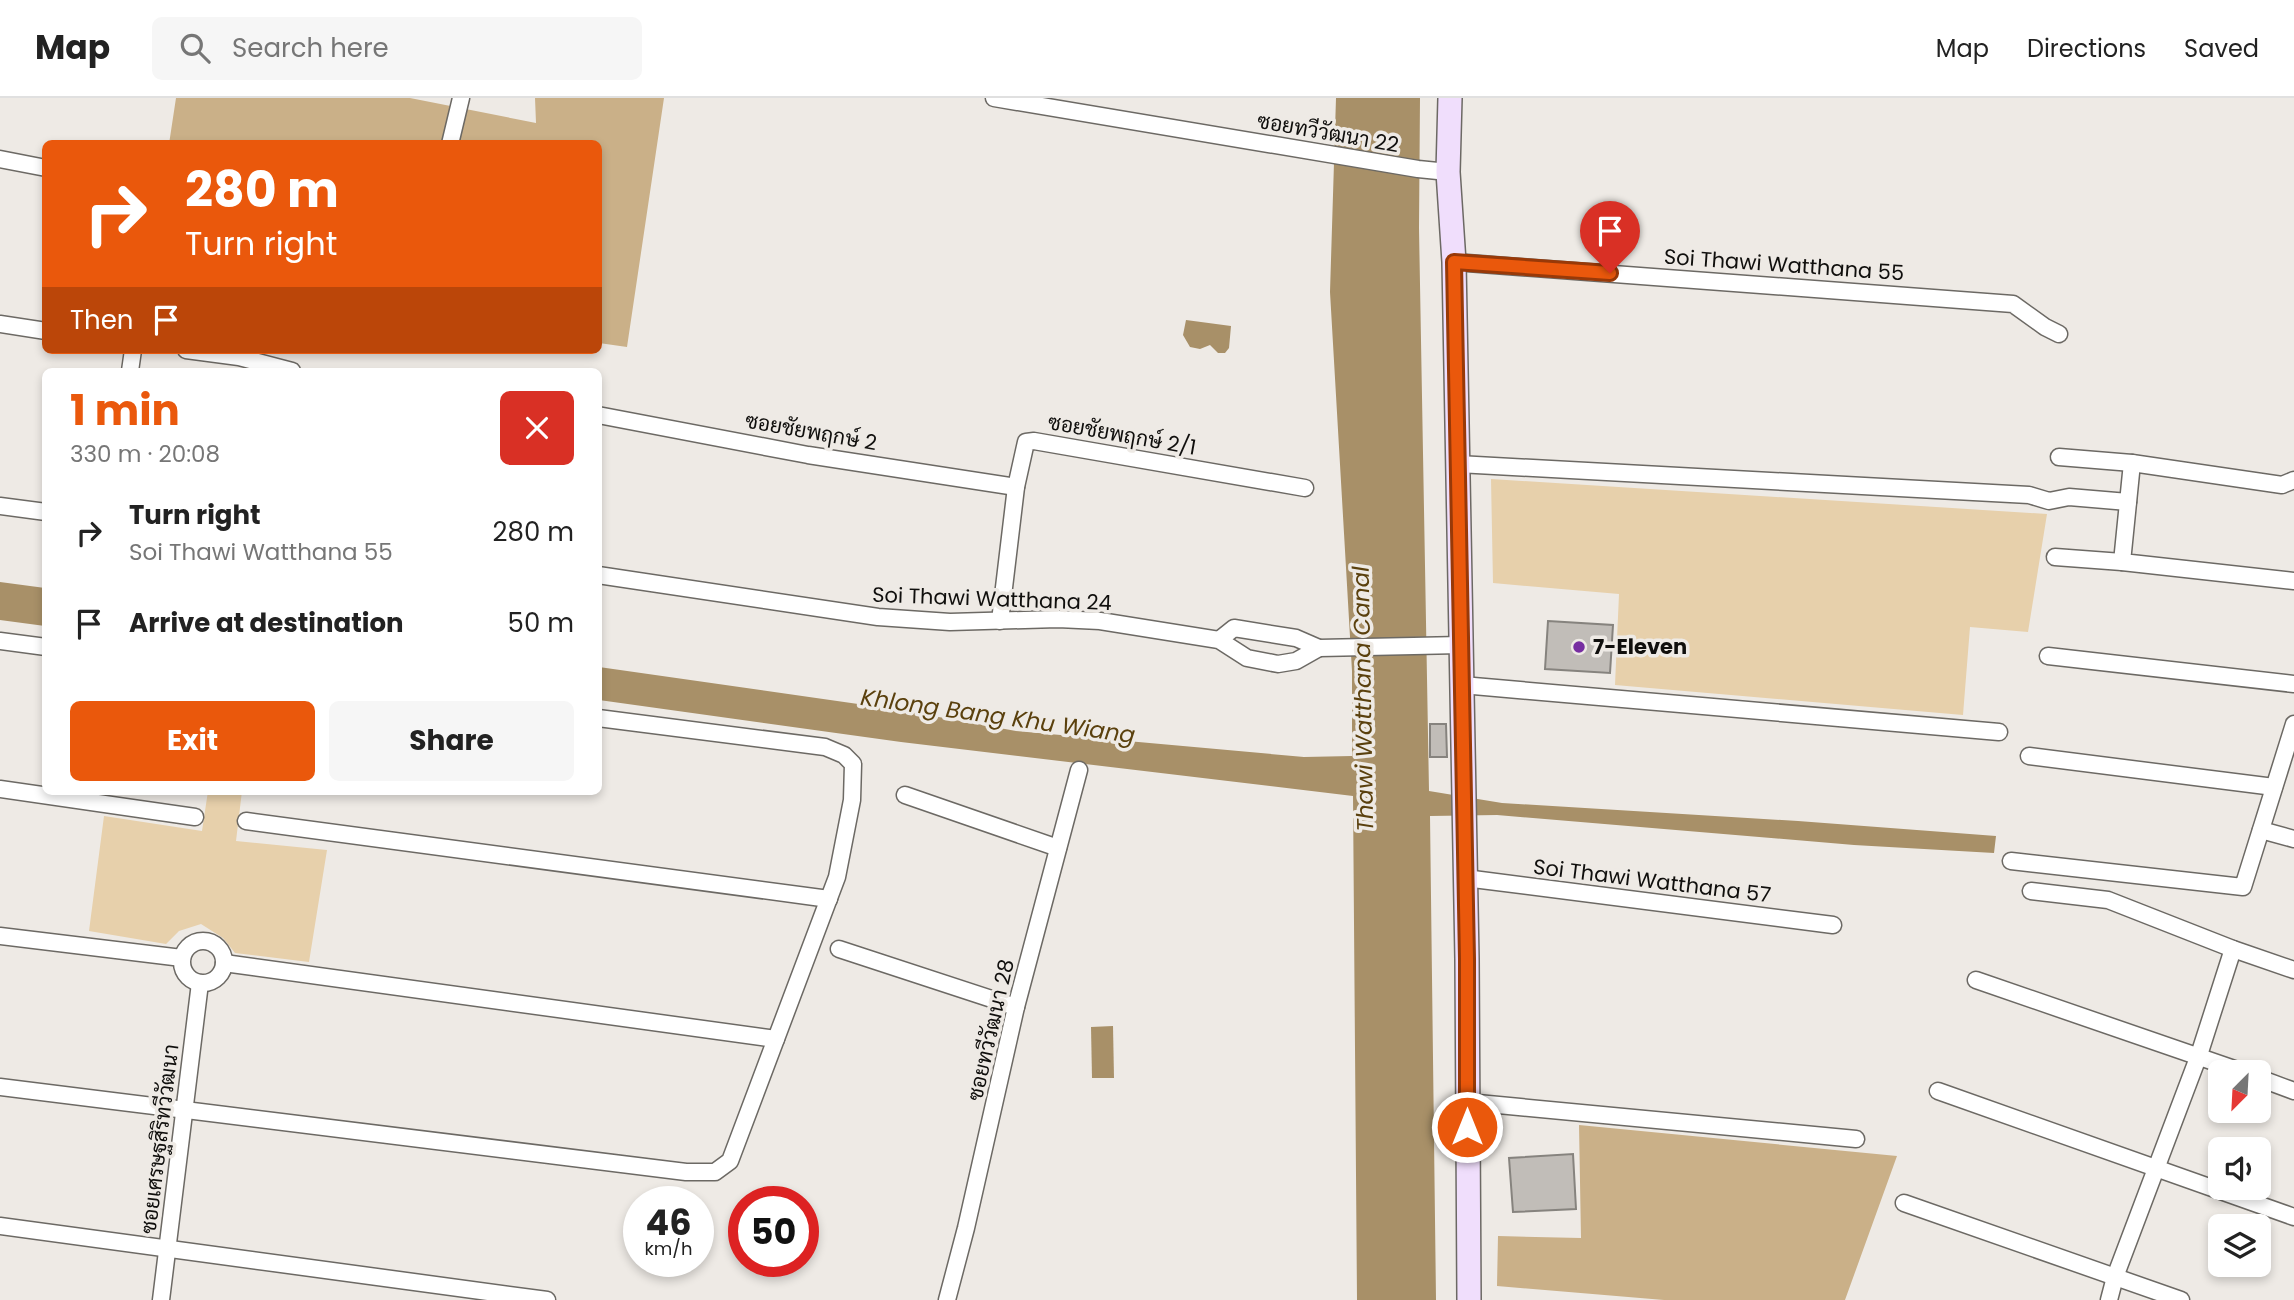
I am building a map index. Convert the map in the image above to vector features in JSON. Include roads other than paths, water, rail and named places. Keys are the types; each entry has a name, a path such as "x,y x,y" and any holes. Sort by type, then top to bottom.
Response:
{"main road":[{"path":"1450,98 1448,172 1454,262 1465,824 1469,1300"}],"street":[{"path":"451,140 461,98"},
{"name":"ซอยทวีวัฒนา 22","path":"994,98 1448,172"},
{"path":"0,159 42,167"},
{"name":"Soi Thawi Watthana 55","path":"1454,262 2013,304 2059,334"},
{"path":"0,324 42,330"},
{"path":"216,354 281,368"},
{"name":"ซอยชัยพฤกษ์ 2","path":"602,416 808,454 1016,487"},
{"name":"ซอยชัยพฤกษ์ 2/1","path":"1000,621 1016,487 1026,442 1034,441 1305,488"},
{"path":"2059,457 2132,463 2282,485 2294,480"},
{"path":"2122,562 2132,463"},
{"path":"1458,464 2029,495 2050,489 2069,497 2128,502"},
{"path":"0,506 42,511"},
{"path":"2055,557 2294,581"},
{"name":"Soi Thawi Watthana 24","path":"602,576 878,617 950,622 1100,621 1219,640 1247,658 1278,664 1296,661 1319,648"},
{"name":"Soi Thawi Watthana 24","path":"1219,640 1234,628 1296,638 1319,648 1461,645"},
{"path":"0,641 42,646"},
{"path":"2048,656 2294,684"},
{"path":"1462,685 1999,732"},
{"path":"0,1087 686,1172 715,1172 730,1161 837,877 852,800 853,764 844,755 825,747 602,719"},
{"path":"2011,861 2243,887 2294,728"},
{"path":"2029,756 2274,787"},
{"name":"ซอยทวีวัฒนา 28","path":"947,1300 1016,1006 1079,770"},
{"path":"0,789 195,817"},
{"path":"905,795 1058,848"},
{"path":"246,821 829,899"},
{"path":"2261,830 2294,839"},
{"name":"Soi Thawi Watthana 57","path":"1465,878 1833,925"},
{"path":"2031,891 2108,900 2294,970"},
{"path":"0,936 182,958"},
{"path":"202,942 215,945 220,950 224,963 214,980 200,983 188,977 182,965 182,958 189,946 202,942"},
{"path":"839,949 1016,1006"},
{"path":"2109,1300 2115,1277 2199,1055 2233,949"},
{"path":"224,963 776,1039"},
{"path":"1976,980 2212,1060"},
{"name":"ซอยเศรษฐสิริทวีวัฒนา","path":"162,1300 200,983"},
{"path":"2272,1083 2294,1091"},
{"path":"1938,1091 2294,1217"},
{"path":"1467,1102 1856,1139"},
{"path":"1904,1203 2181,1300"},
{"path":"0,1226 547,1300"}],"water":[{"name":"Thawi Watthana Canal","path":"1336,98 1420,98 1419,228 1429,791 1502,803 1996,836 1994,853 1854,845 1497,815 1430,816 1436,1300 1357,1300 1353,796 901,742 602,700 602,667 900,710 1016,731 1304,757 1352,756 1352,671 1330,292"},
{"path":"1186,320 1231,326 1229,348 1225,353 1218,353 1210,345 1200,349 1190,347 1183,335"},
{"path":"0,582 42,588 42,626 0,620"},
{"path":"1113,1026 1114,1078 1092,1078 1091,1027"}],"place":[{"name":"7-Eleven","path":"1579,647"}],"water label":[{"name":"Khlong Bang Khu Wiang","path":"998,716"}]}
